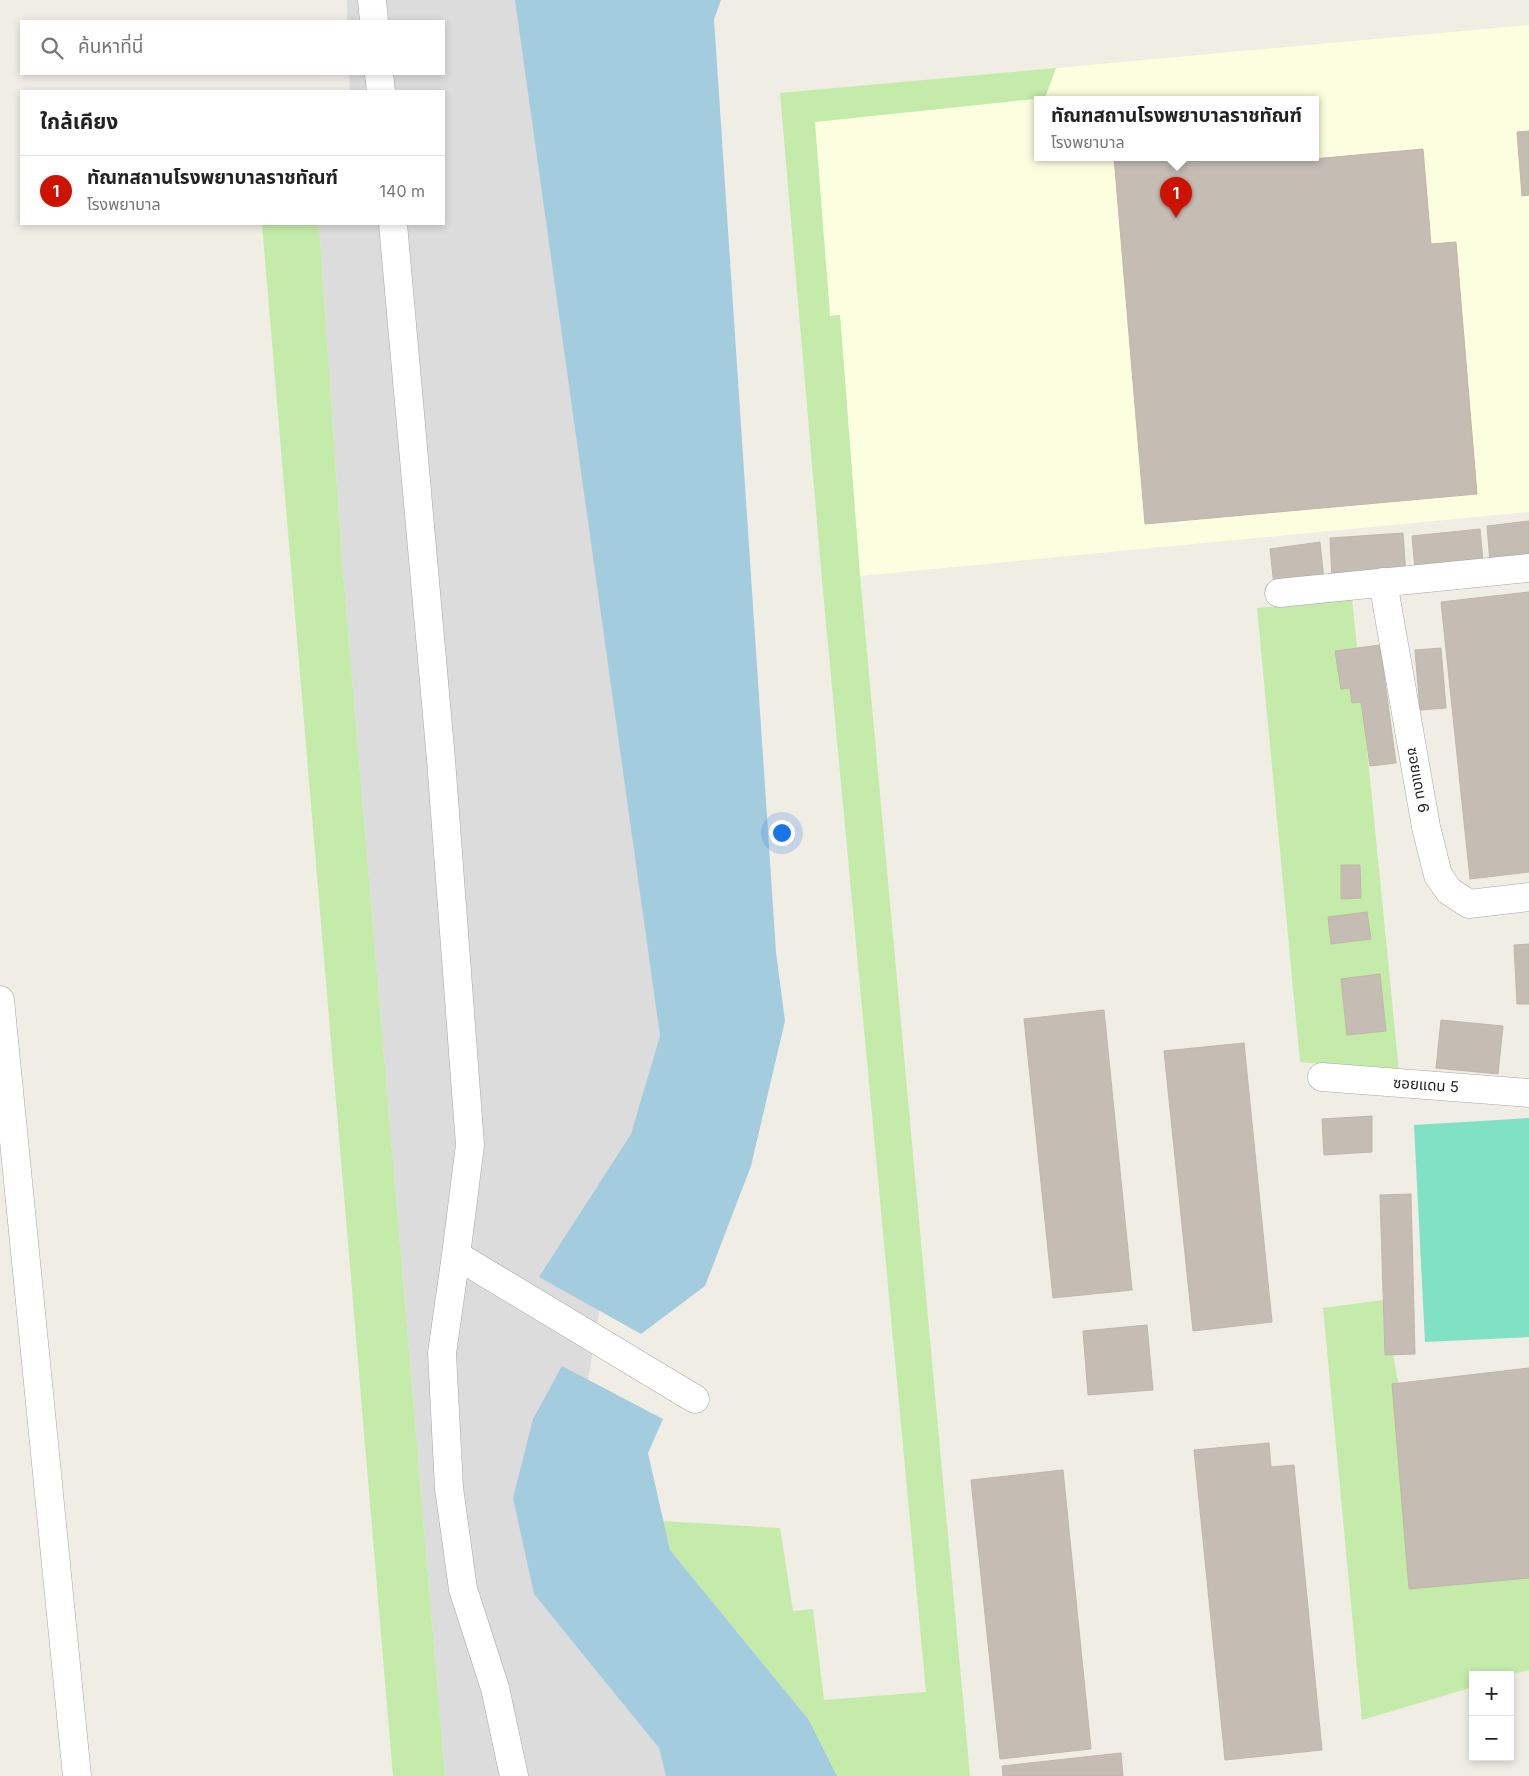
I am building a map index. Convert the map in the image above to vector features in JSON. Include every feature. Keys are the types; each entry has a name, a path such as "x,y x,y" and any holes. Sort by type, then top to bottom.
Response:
{"street":[{"path":"372,0 374,20"},
{"path":"379,75 380,90"},
{"path":"392,225 441,760 470,1145 442,1353 449,1488 463,1588 495,1688 514,1776"},
{"path":"1279,593 1529,568"},
{"name":"ซอยแดน 6","path":"1383,582 1426,827 1438,875 1449,891 1469,904 1529,898"},
{"path":"0,1000 77,1776"},
{"name":"ซอยแดน 5","path":"1322,1077 1529,1093"},
{"path":"456,1255 695,1399"}],"shaded area":[{"path":"347,0 542,0 660,1036 610,1245 582,1417 692,1776 445,1776 342,560 319,225 445,225 445,90 350,90 349,75 445,75 445,20 347,20"},
{"path":"1529,25 1529,512 860,576 840,315 830,316 814,121 1014,101 1012,72"}],"green space":[{"path":"1056,68 1046,96 1034,96 1034,99 815,122 830,316 840,315 860,576 970,1776 837,1776 809,1720 670,1550 663,1521 780,1528 793,1611 813,1609 824,1700 926,1692 822,580 780,93"},
{"path":"262,225 319,225 342,560 445,1776 393,1776"},
{"path":"1352,598 1399,1071 1300,1062 1257,608"},
{"path":"1529,1118 1529,1337 1425,1342 1414,1125"},
{"path":"1383,1300 1434,1577 1529,1578 1529,1670 1514,1674 1514,1671 1469,1671 1469,1688 1362,1720 1323,1308"}],"water":[{"path":"515,0 721,0 714,19 776,952 785,1021 751,1166 705,1286 641,1334 539,1277 631,1134 660,1036"},
{"path":"562,1366 663,1419 648,1453 670,1550 809,1720 837,1776 666,1776 659,1748 534,1594 513,1498 533,1419"}],"building":[{"path":"1529,131 1529,195 1522,196 1517,132"},
{"path":"1423,149 1431,244 1456,242 1477,494 1145,524 1114,161 1319,161 1319,158"},
{"path":"1529,521 1529,558 1490,562 1487,526"},
{"path":"1480,529 1483,561 1415,569 1412,536"},
{"path":"1403,533 1406,574 1332,579 1330,538"},
{"path":"1320,542 1324,580 1274,586 1270,549"},
{"path":"1529,592 1529,872 1470,879 1441,602"},
{"path":"1380,645 1396,763 1370,766 1361,702 1352,703 1350,688 1341,689 1335,651"},
{"path":"1441,648 1446,708 1420,710 1415,650"},
{"path":"1341,865 1360,865 1361,898 1341,899"},
{"path":"1367,912 1371,939 1331,944 1328,917"},
{"path":"1529,944 1529,1004 1517,1004 1514,945"},
{"path":"1380,974 1386,1031 1347,1035 1341,979"},
{"path":"1104,1010 1132,1290 1053,1298 1024,1019"},
{"path":"1441,1020 1503,1026 1498,1074 1436,1068"},
{"path":"1244,1043 1272,1322 1193,1331 1164,1051"},
{"path":"1372,1116 1372,1152 1324,1155 1322,1119"},
{"path":"1411,1194 1415,1354 1385,1355 1380,1195"},
{"path":"1147,1325 1153,1390 1088,1395 1083,1331"},
{"path":"1529,1368 1529,1578 1409,1589 1392,1384"},
{"path":"1269,1443 1271,1467 1294,1465 1322,1750 1225,1760 1194,1450"},
{"path":"1063,1470 1091,1749 1000,1759 971,1480"},
{"path":"1121,1753 1123,1776 1003,1776 1002,1766"}],"place":[{"name":"ทัณฑสถานโรงพยาบาลราชทัณฑ์","path":"1176,218"}]}
